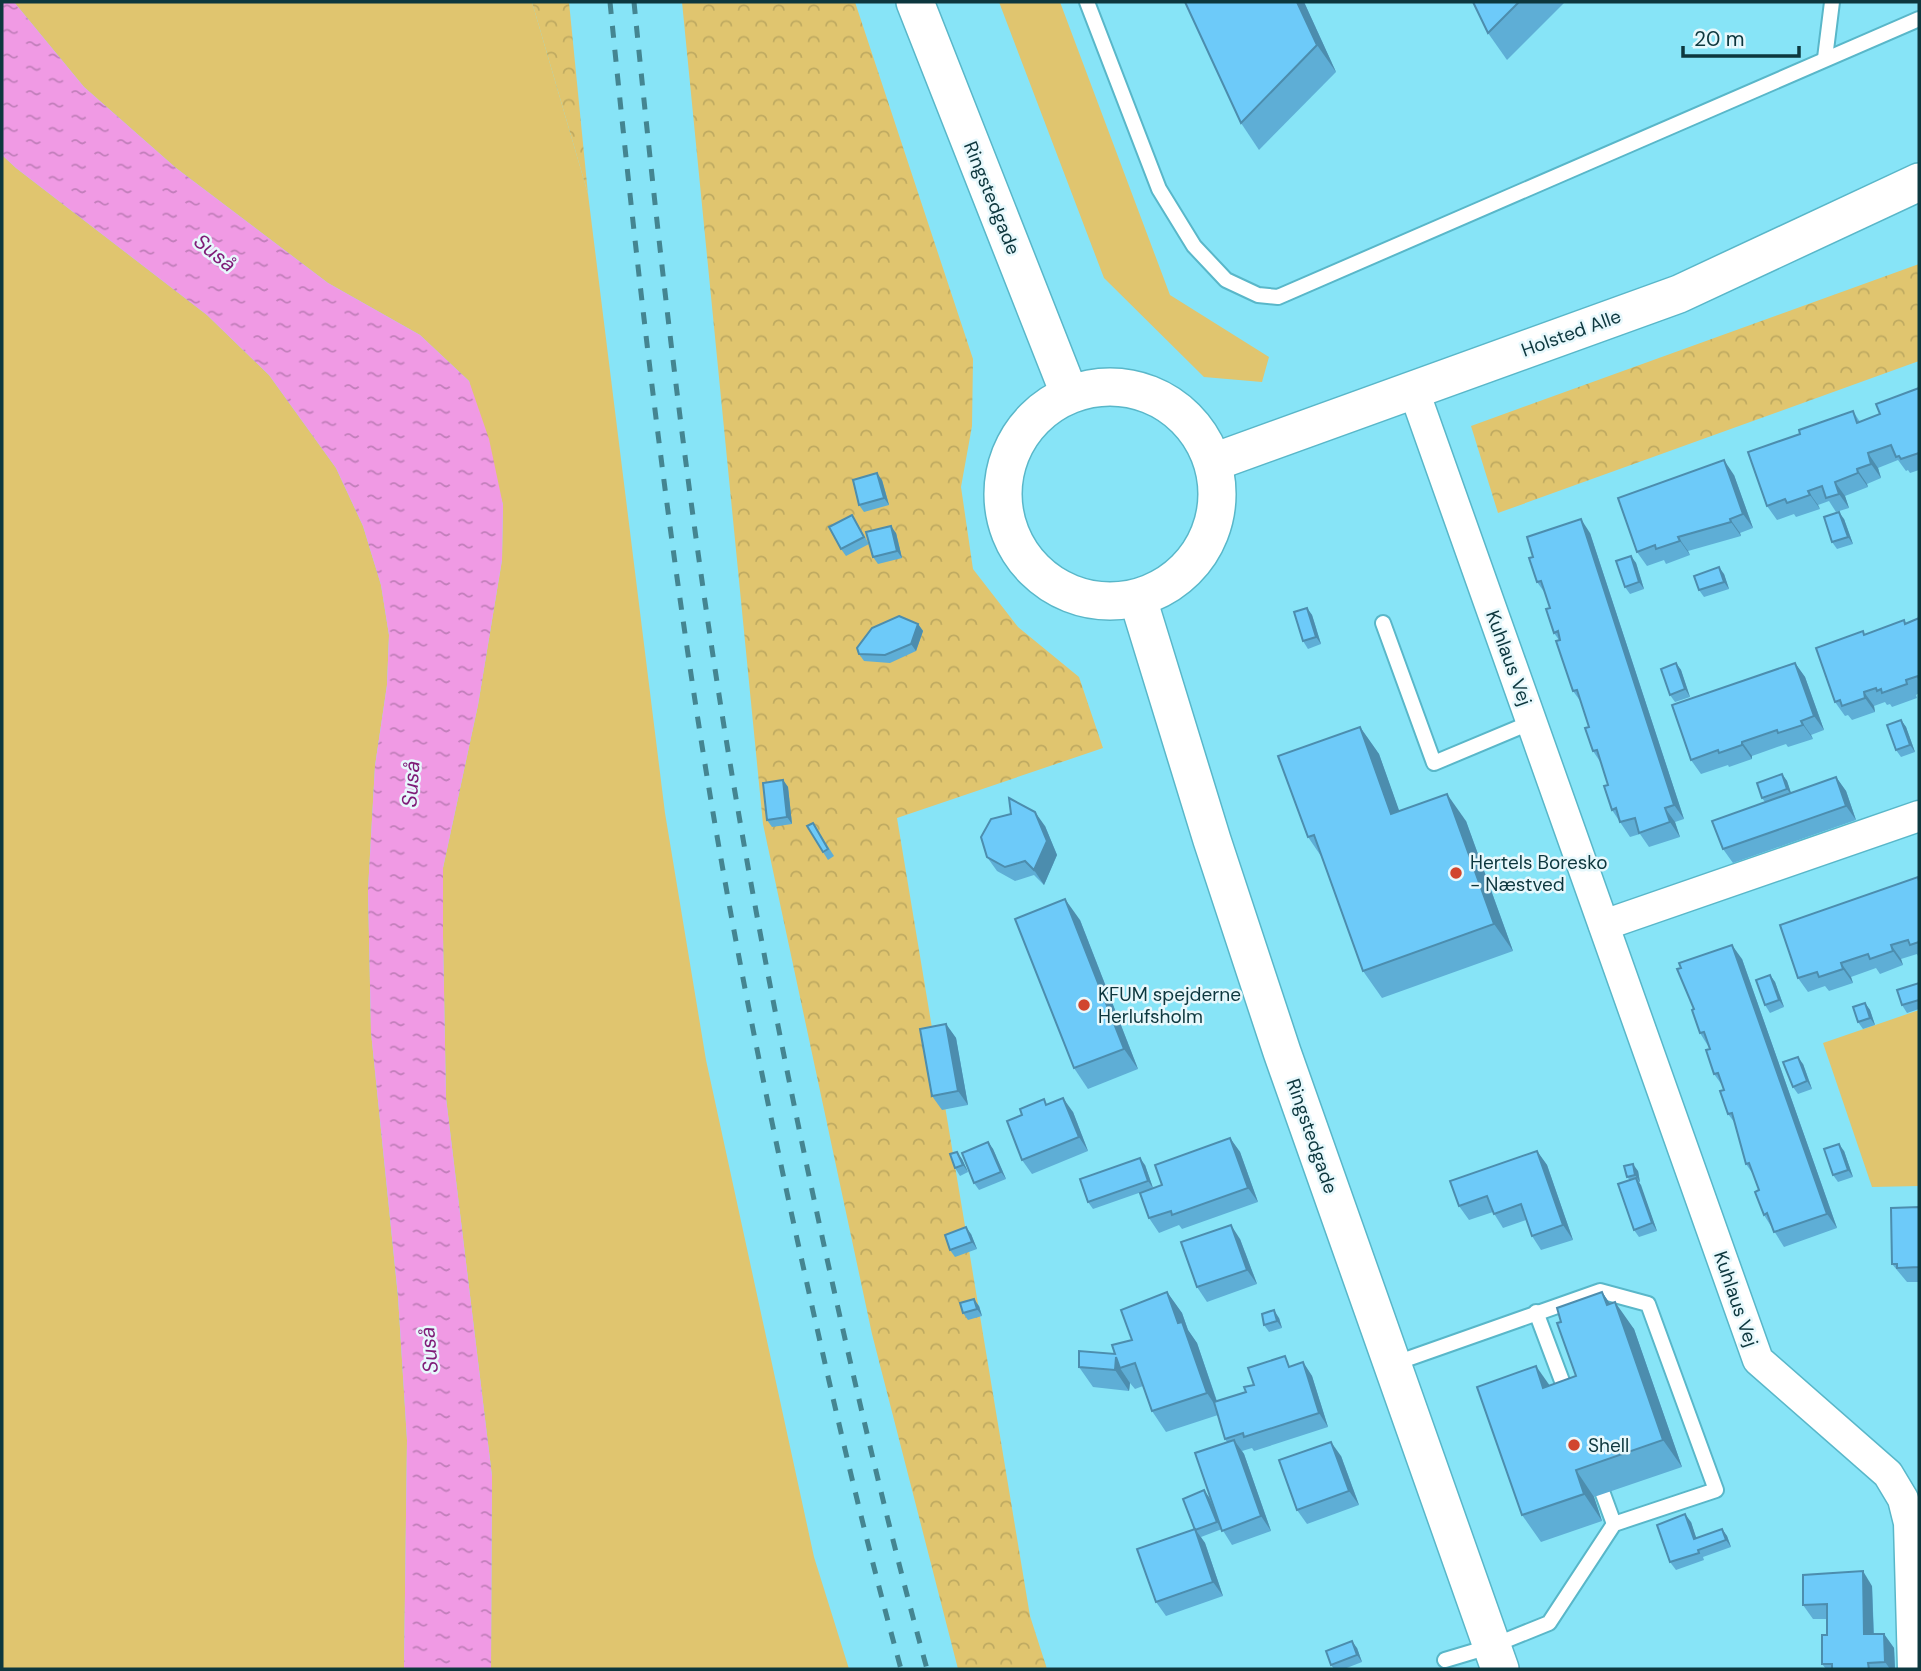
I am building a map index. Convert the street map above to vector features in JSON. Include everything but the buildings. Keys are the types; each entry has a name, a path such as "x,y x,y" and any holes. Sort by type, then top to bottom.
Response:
{"street":[{"name":"Ringstedgade","path":"915,2 1069,393"},
{"name":"Holsted Alle","path":"1214,463 1679,294 1919,182"},
{"path":"1105,386 1140,390 1172,405 1198,430 1214,463 1219,497 1212,531 1196,561 1170,585 1138,599 1102,602 1067,594 1037,574 1015,545 1003,511 1003,475 1016,441 1039,412 1069,393 1105,386"},
{"name":"Kuhlaus Vej","path":"1414,391 1758,1360 1888,1474 1903,1499 1909,1523 1913,1669"},
{"name":"Ringstedgade","path":"1138,599 1212,840 1282,1052 1496,1658"},
{"path":"1604,925 1919,816"}],"lane":[{"path":"1087,2 1159,189 1194,246 1216,270 1233,283 1258,295 1278,297 1919,19"},
{"path":"1825,58 1832,2"},
{"path":"1383,623 1434,763 1532,722"},
{"path":"1392,1364 1600,1291 1648,1304 1716,1490 1614,1524 1549,1623 1496,1658 1445,1660"},
{"path":"1536,1312 1574,1412"},
{"path":"1603,1494 1614,1524"}],"green space":[{"path":"14,2 532,2 588,194 665,813 706,1060 814,1557 849,1669 491,1669 492,1476 446,1098 443,936 443,868 478,705 502,560 503,505 469,381 420,335 328,283 176,168 84,87"},
{"path":"532,2 569,2 588,194"},
{"path":"682,2 855,2 973,359 972,426 961,487 973,569 1018,627 1079,677 1103,748 897,818 1030,1616 1047,1669 958,1669 872,1334 763,824"},
{"path":"999,2 1060,2 1170,295 1269,357 1262,382 1204,377 1104,278"},
{"path":"2,155 207,315 269,375 336,468 363,526 381,585 389,635 387,685 375,766 368,890 371,1032 398,1297 407,1440 404,1669 2,1669"},
{"path":"1919,264 1919,361 1498,513 1471,426"},
{"path":"1919,1010 1919,1186 1872,1187 1823,1043"}],"water":[{"name":"Suså","path":"2,2 14,2 84,87 176,168 328,283 420,335 469,381 489,439 503,505 502,560 478,705 443,868 443,936 446,1098 492,1476 491,1669 404,1669 407,1440 398,1296 371,1032 368,890 375,766 387,685 389,635 381,585 363,526 336,468 269,375 207,315 2,155"}],"railway":[{"path":"610,2 660,452 698,720 722,865 764,1082 810,1297 853,1484 901,1669"},
{"path":"634,2 684,452 709,631 749,873 826,1254 883,1500 927,1669"}],"place":[{"name":"Hertels Boresko - Næstved","path":"1456,873"},
{"name":"KFUM spejderne Herlufsholm","path":"1084,1005"},
{"name":"Shell","path":"1574,1445"}]}
